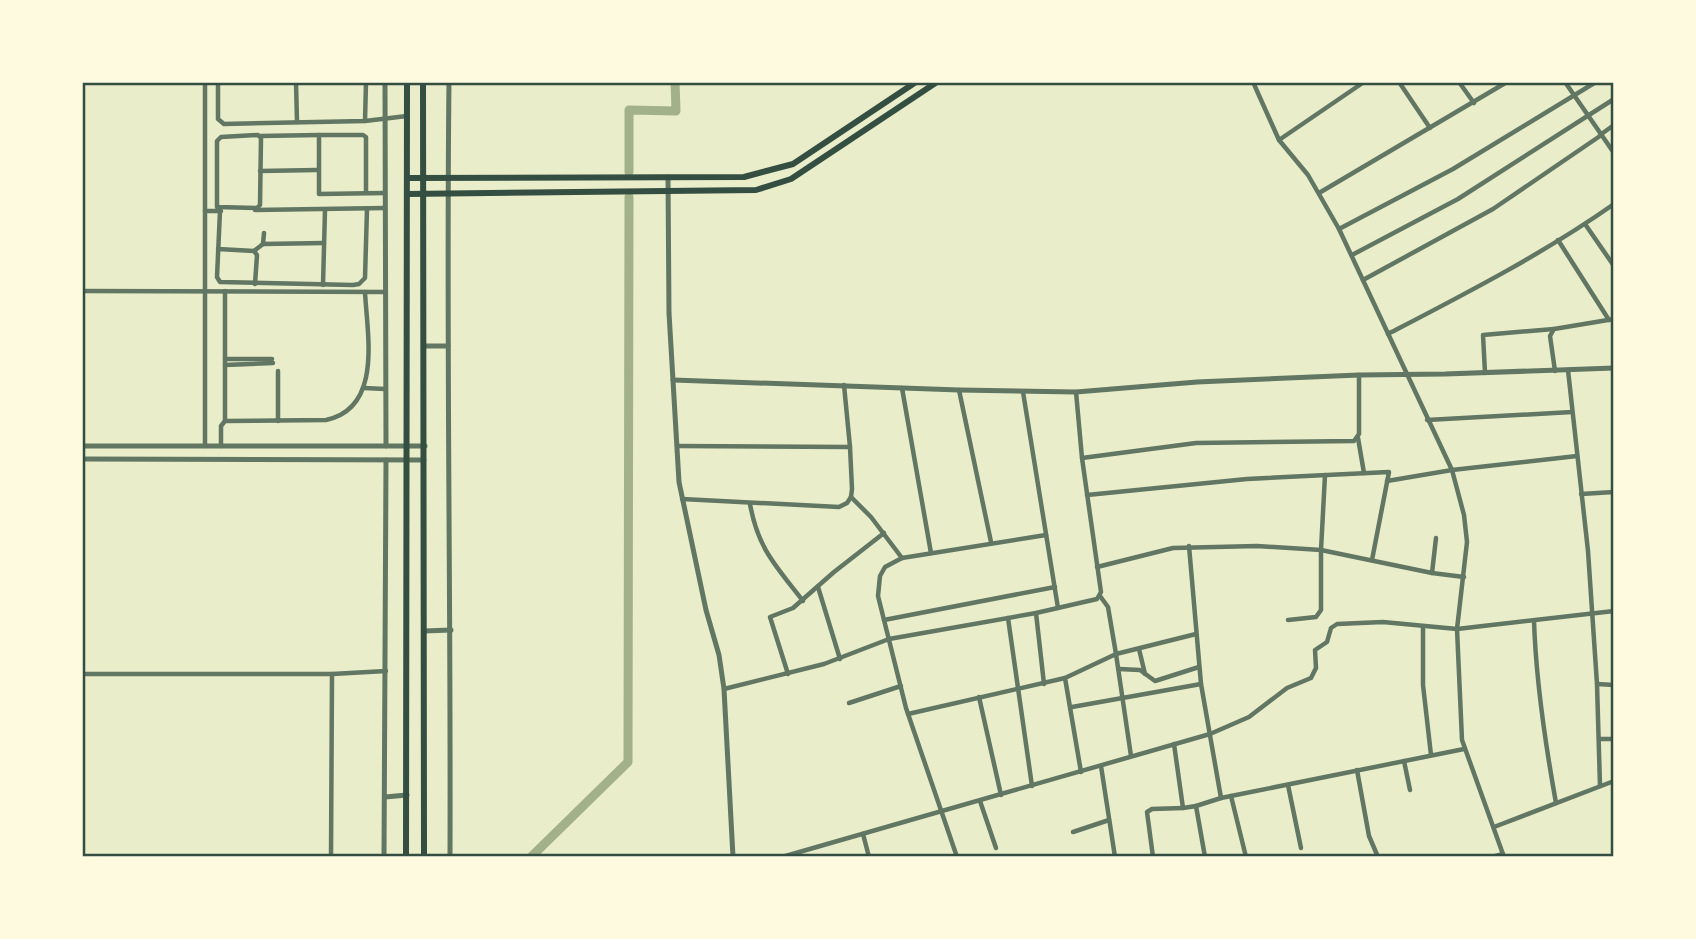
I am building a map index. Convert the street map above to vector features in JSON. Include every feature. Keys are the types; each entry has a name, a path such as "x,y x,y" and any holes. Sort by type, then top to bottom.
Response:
{"main road":[{"path":"407,82 407,857"},
{"path":"423,82 424,857"},
{"path":"407,178 744,177 793,164 916,82"},
{"path":"407,194 756,190 790,179 937,82"}],"street":[{"path":"205,82 205,446"},
{"path":"218,82 218,119 223,124 365,121 407,116"},
{"path":"296,82 297,122"},
{"path":"365,121 366,82"},
{"path":"385,82 386,446"},
{"path":"449,82 446,194 451,630 450,857"},
{"path":"1253,82 1279,141 1308,175 1339,229 1452,470 1464,515 1467,542 1457,629 1464,749 1504,855 1492,857"},
{"path":"1279,141 1364,82"},
{"path":"1399,82 1430,128"},
{"path":"1459,82 1474,103"},
{"path":"1319,192 1507,82"},
{"path":"1565,82 1614,153"},
{"path":"1339,229 1453,169 1596,82"},
{"path":"1352,255 1458,199 1614,99"},
{"path":"205,120 218,119"},
{"path":"1363,280 1493,209 1614,125"},
{"path":"319,135 317,170 320,195 384,193"},
{"path":"260,136 259,207 216,206 217,141 221,137 260,136 319,135 363,135 366,137 366,193"},
{"path":"260,171 317,170"},
{"path":"668,177 669,313 682,499 706,610 719,656 724,689 733,857"},
{"path":"1388,334 1479,287 1586,224 1614,204"},
{"path":"205,211 385,208"},
{"path":"220,211 219,281 225,284 353,285 363,281 366,273 367,209"},
{"path":"323,285 325,210"},
{"path":"1586,224 1614,266"},
{"path":"263,244 264,233"},
{"path":"1485,373 1483,335 1554,329 1611,320 1558,240"},
{"path":"218,249 254,251 263,244 324,243"},
{"path":"254,251 257,255 255,284"},
{"path":"82,291 385,292"},
{"path":"221,446 222,426 225,421 225,291"},
{"path":"225,421 334,418 358,398 364,388 368,358 365,292"},
{"path":"1554,329 1550,336 1555,371"},
{"path":"424,346 448,346"},
{"path":"225,362 272,361"},
{"path":"673,380 1023,392 1408,373 1614,368"},
{"path":"1568,370 1593,614 1600,786"},
{"path":"278,371 278,421"},
{"path":"1359,375 1358,438 1364,474"},
{"path":"682,499 839,507 847,503 851,497 850,447 844,385"},
{"path":"364,388 386,389"},
{"path":"902,388 931,553"},
{"path":"959,390 990,542"},
{"path":"1076,391 1100,596 1108,607 1131,756"},
{"path":"1023,392 1058,608"},
{"path":"1427,420 1572,412"},
{"path":"1082,458 1196,443 1348,441 1358,438"},
{"path":"82,446 425,446"},
{"path":"677,446 850,447"},
{"path":"1387,481 1452,470 1577,456"},
{"path":"82,459 424,460"},
{"path":"384,857 386,460"},
{"path":"1087,495 1247,479 1389,472 1371,560"},
{"path":"1288,620 1313,618 1319,614 1325,475"},
{"path":"1581,494 1614,492"},
{"path":"851,497 871,516 902,558"},
{"path":"750,504 753,524 764,550 803,601"},
{"path":"788,674 770,617 803,601 884,533"},
{"path":"955,856 908,713 878,596 880,576 891,562 902,558 1046,534"},
{"path":"1433,573 1436,538"},
{"path":"1097,567 1189,546 1257,546 1321,551 1464,577"},
{"path":"1189,546 1201,684 1222,798"},
{"path":"818,587 840,659"},
{"path":"884,620 1055,587"},
{"path":"724,689 840,659 889,639 1036,613 1092,601 1100,596"},
{"path":"782,857 1210,734 1249,717 1287,688 1311,678 1316,668 1315,650 1327,642 1329,631 1334,626 1383,622 1457,629 1614,611"},
{"path":"1036,613 1044,684"},
{"path":"1008,618 1032,786"},
{"path":"1534,621 1541,714 1556,803"},
{"path":"1423,627 1423,685 1431,755"},
{"path":"424,631 451,630"},
{"path":"908,713 1044,684 1065,678 1116,654 1196,634"},
{"path":"1139,649 1145,674"},
{"path":"1119,670 1140,670 1155,681 1199,667"},
{"path":"82,674 332,674 386,671"},
{"path":"331,857 332,674"},
{"path":"1065,678 1081,772"},
{"path":"1072,707 1201,684"},
{"path":"1597,684 1614,685"},
{"path":"849,703 901,686"},
{"path":"979,696 1002,795"},
{"path":"1600,739 1614,739"},
{"path":"1174,744 1183,808"},
{"path":"1153,857 1147,812 1152,809 1196,806 1231,796 1464,749"},
{"path":"1404,761 1410,790"},
{"path":"1101,766 1115,857"},
{"path":"1357,770 1369,836 1378,857"},
{"path":"1494,827 1614,781"},
{"path":"1288,785 1301,848"},
{"path":"385,797 407,795"},
{"path":"1231,796 1246,857"},
{"path":"980,801 996,848"},
{"path":"1196,806 1205,857"},
{"path":"1073,832 1110,820"},
{"path":"863,834 869,857"}],"waterway":[{"path":"629,172 629,110 676,111 675,82"},
{"path":"531,857 628,762 629,197"}]}
